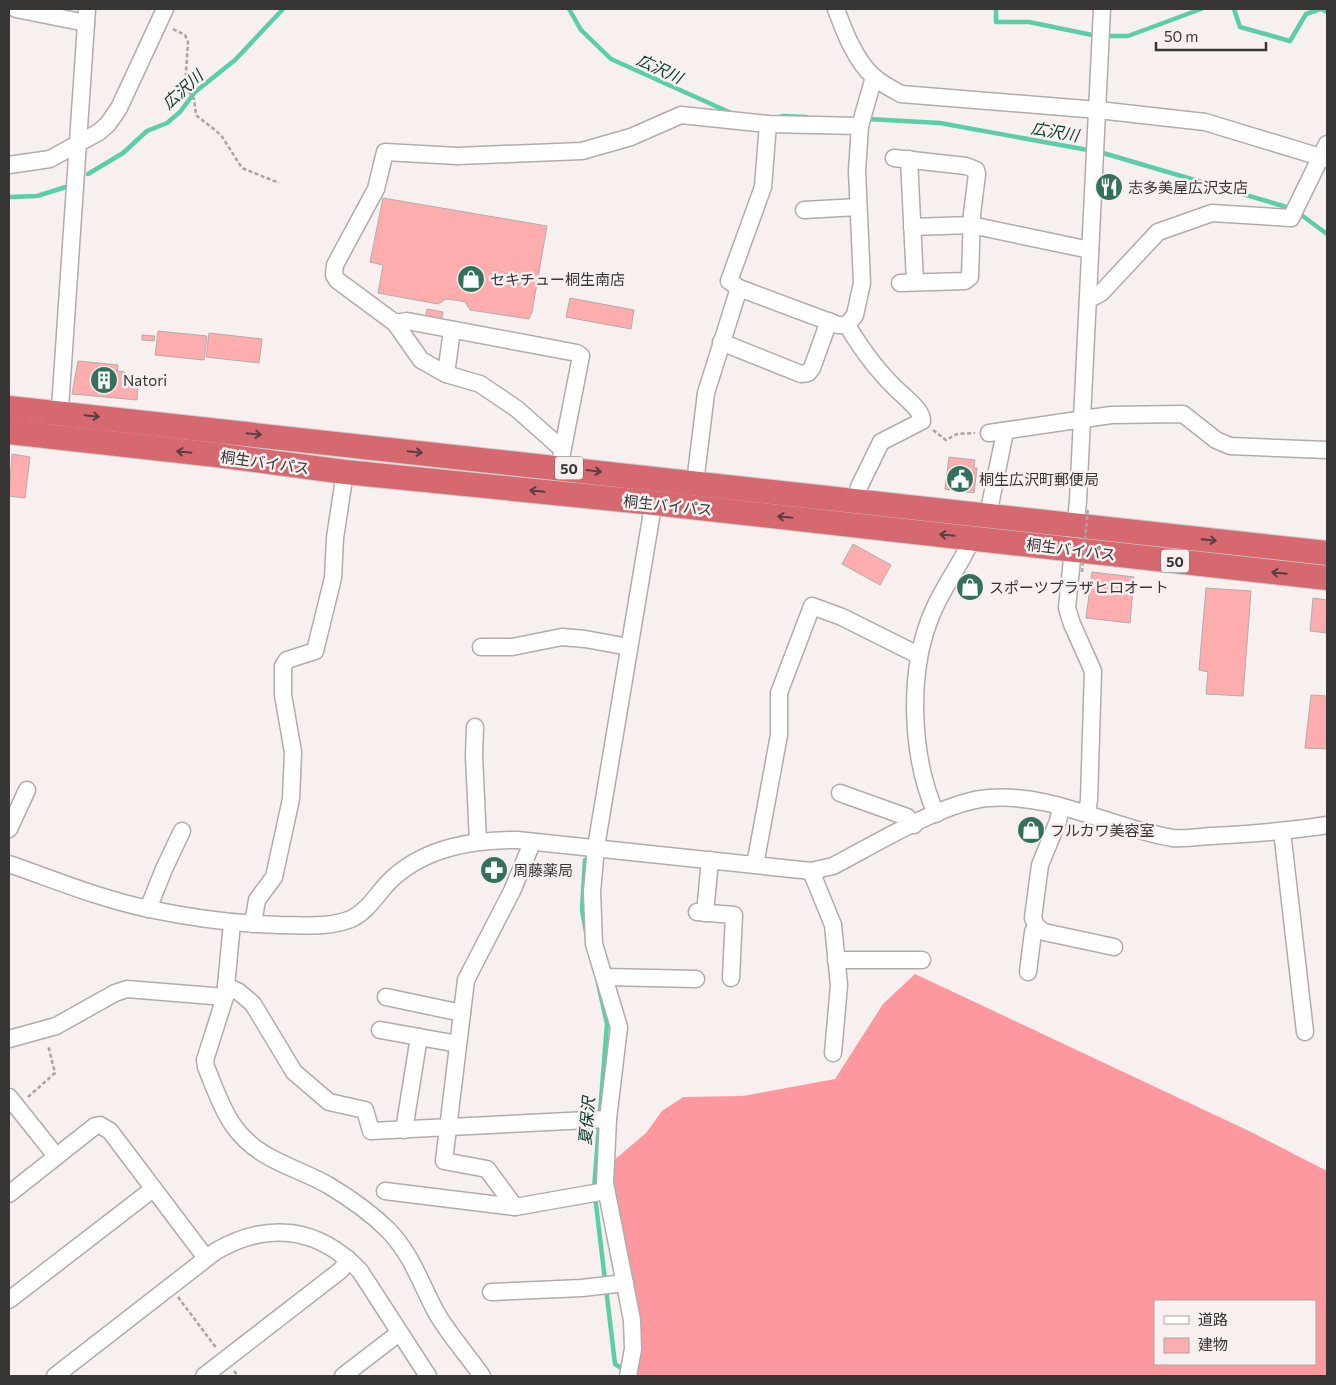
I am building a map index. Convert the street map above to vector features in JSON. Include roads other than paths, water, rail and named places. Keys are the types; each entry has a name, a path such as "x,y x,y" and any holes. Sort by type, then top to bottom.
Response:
{"highway":[{"name":"桐生バイパス","path":"9,408 560,458 657,479 988,516 1081,517 1327,553"},
{"name":"桐生バイパス","path":"9,432 345,472 654,503 1327,578"}],"street":[{"path":"16,9 87,16 58,438"},
{"path":"836,9 846,38 874,77 901,94 1098,110 1205,122 1326,154 1291,218 1212,213 1158,232 1101,293 1088,300"},
{"path":"1087,812 1094,681 1090,661 1072,624 1067,608 1072,550 1081,517 1082,419 1102,9"},
{"path":"9,165 50,159 99,132 114,116 161,16"},
{"path":"847,325 856,315 862,283 857,171 860,126 874,77"},
{"path":"560,458 529,419 493,392 472,380 446,374 420,360 395,323 337,280 334,271 335,265 376,188 386,152 456,156 582,151 631,137 681,115 768,124 860,126"},
{"path":"768,124 764,187 729,281 739,288 829,322 847,325 883,378 915,406 922,417 922,421 881,442 859,487 856,500"},
{"path":"902,159 966,166 976,170 972,225 970,277 965,281 907,282 912,227 902,159"},
{"path":"804,210 858,207"},
{"path":"912,227 972,225 1090,250"},
{"path":"695,483 704,404 721,342 739,288"},
{"path":"395,323 406,322 452,330 577,353 581,356 560,458"},
{"path":"721,342 801,374 808,373 812,368 829,322"},
{"path":"446,374 452,330"},
{"path":"988,516 997,432 1119,415 1183,414 1216,440 1230,446 1327,450"},
{"path":"253,924 257,900 274,877 291,799 293,752 284,696 283,666 287,660 315,651 333,578 334,538 345,472"},
{"path":"628,1376 633,1349 632,1320 606,1191 608,1119 619,1027 594,944 592,892 596,847 657,479"},
{"path":"936,814 927,794 914,719 918,655 933,611 967,552 972,538"},
{"path":"755,865 779,735 779,693 812,606 842,617 918,655"},
{"path":"481,647 512,647 562,637 629,647"},
{"path":"475,727 474,756 478,842"},
{"path":"9,829 27,790"},
{"path":"840,793 907,817 914,825"},
{"path":"9,864 148,909 232,923 333,925 353,918 372,904 393,877 419,860 447,848 478,842 517,840 811,871 833,866 957,805 988,798 1020,799 1087,812 1132,828 1175,838 1282,831 1327,825"},
{"path":"1028,972 1040,865 1058,821 1061,807"},
{"path":"1282,831 1304,1032"},
{"path":"148,909 164,868 182,832"},
{"path":"515,1207 487,1169 444,1161 466,980 512,891 532,843"},
{"path":"710,860 701,912 734,915 731,978"},
{"path":"811,871 833,925 839,985 832,1053"},
{"path":"1034,922 1044,932 1114,947"},
{"path":"232,923 225,991 205,1060 209,1075 233,1126 276,1163 327,1185 380,1222 390,1232 422,1280 435,1311 450,1336 482,1376"},
{"path":"836,960 922,960"},
{"path":"605,976 696,979"},
{"path":"9,1040 56,1026 115,993 127,989 239,992 253,1004 294,1072 329,1102 365,1110 371,1131 404,1130 448,1125 608,1119"},
{"path":"386,997 462,1013"},
{"path":"380,1030 458,1044"},
{"path":"404,1130 419,1037"},
{"path":"9,1097 56,1156"},
{"path":"9,1194 94,1126 100,1125 110,1131 206,1258"},
{"path":"9,1300 153,1189"},
{"path":"385,1191 515,1207 606,1191"},
{"path":"55,1376 206,1258 237,1239 279,1232 297,1233 316,1239 348,1259 360,1271 428,1376"},
{"path":"204,1376 341,1270 348,1259"},
{"path":"491,1292 582,1288 625,1283"},
{"path":"342,1376 399,1333"}],"waterway":[{"name":"広沢川","path":"88,174 123,153 147,131 167,123 180,112 195,92 235,60 283,9"},
{"name":"広沢川","path":"569,9 581,30 611,59 729,112"},
{"path":"996,9 996,22 1029,22 1097,36"},
{"path":"1105,36 1128,36 1201,9"},
{"path":"1234,9 1240,27 1290,41 1306,14 1321,9 1327,12"},
{"name":"広沢川","path":"782,116 806,117"},
{"name":"広沢川","path":"868,119 940,123 1088,150"},
{"name":"広沢川","path":"1103,153 1290,208"},
{"name":"広沢川","path":"9,197 37,196 66,187"},
{"name":"広沢川","path":"1300,214 1327,234"},
{"name":"夏保沢","path":"585,860 582,910 586,932"},
{"name":"夏保沢","path":"594,1189 607,1024 598,983"},
{"name":"夏保沢","path":"595,1196 615,1364 626,1371"}],"place":[{"name":"志多美屋広沢支店","path":"1109,187"},
{"name":"セキチュー桐生南店","path":"471,279"},
{"name":"Natori","path":"104,380"},
{"name":"桐生広沢町郵便局","path":"960,479"},
{"name":"スポーツプラザヒロオート","path":"970,587"},
{"name":"フルカワ美容室","path":"1031,830"},
{"name":"周藤薬局","path":"494,870"}]}
